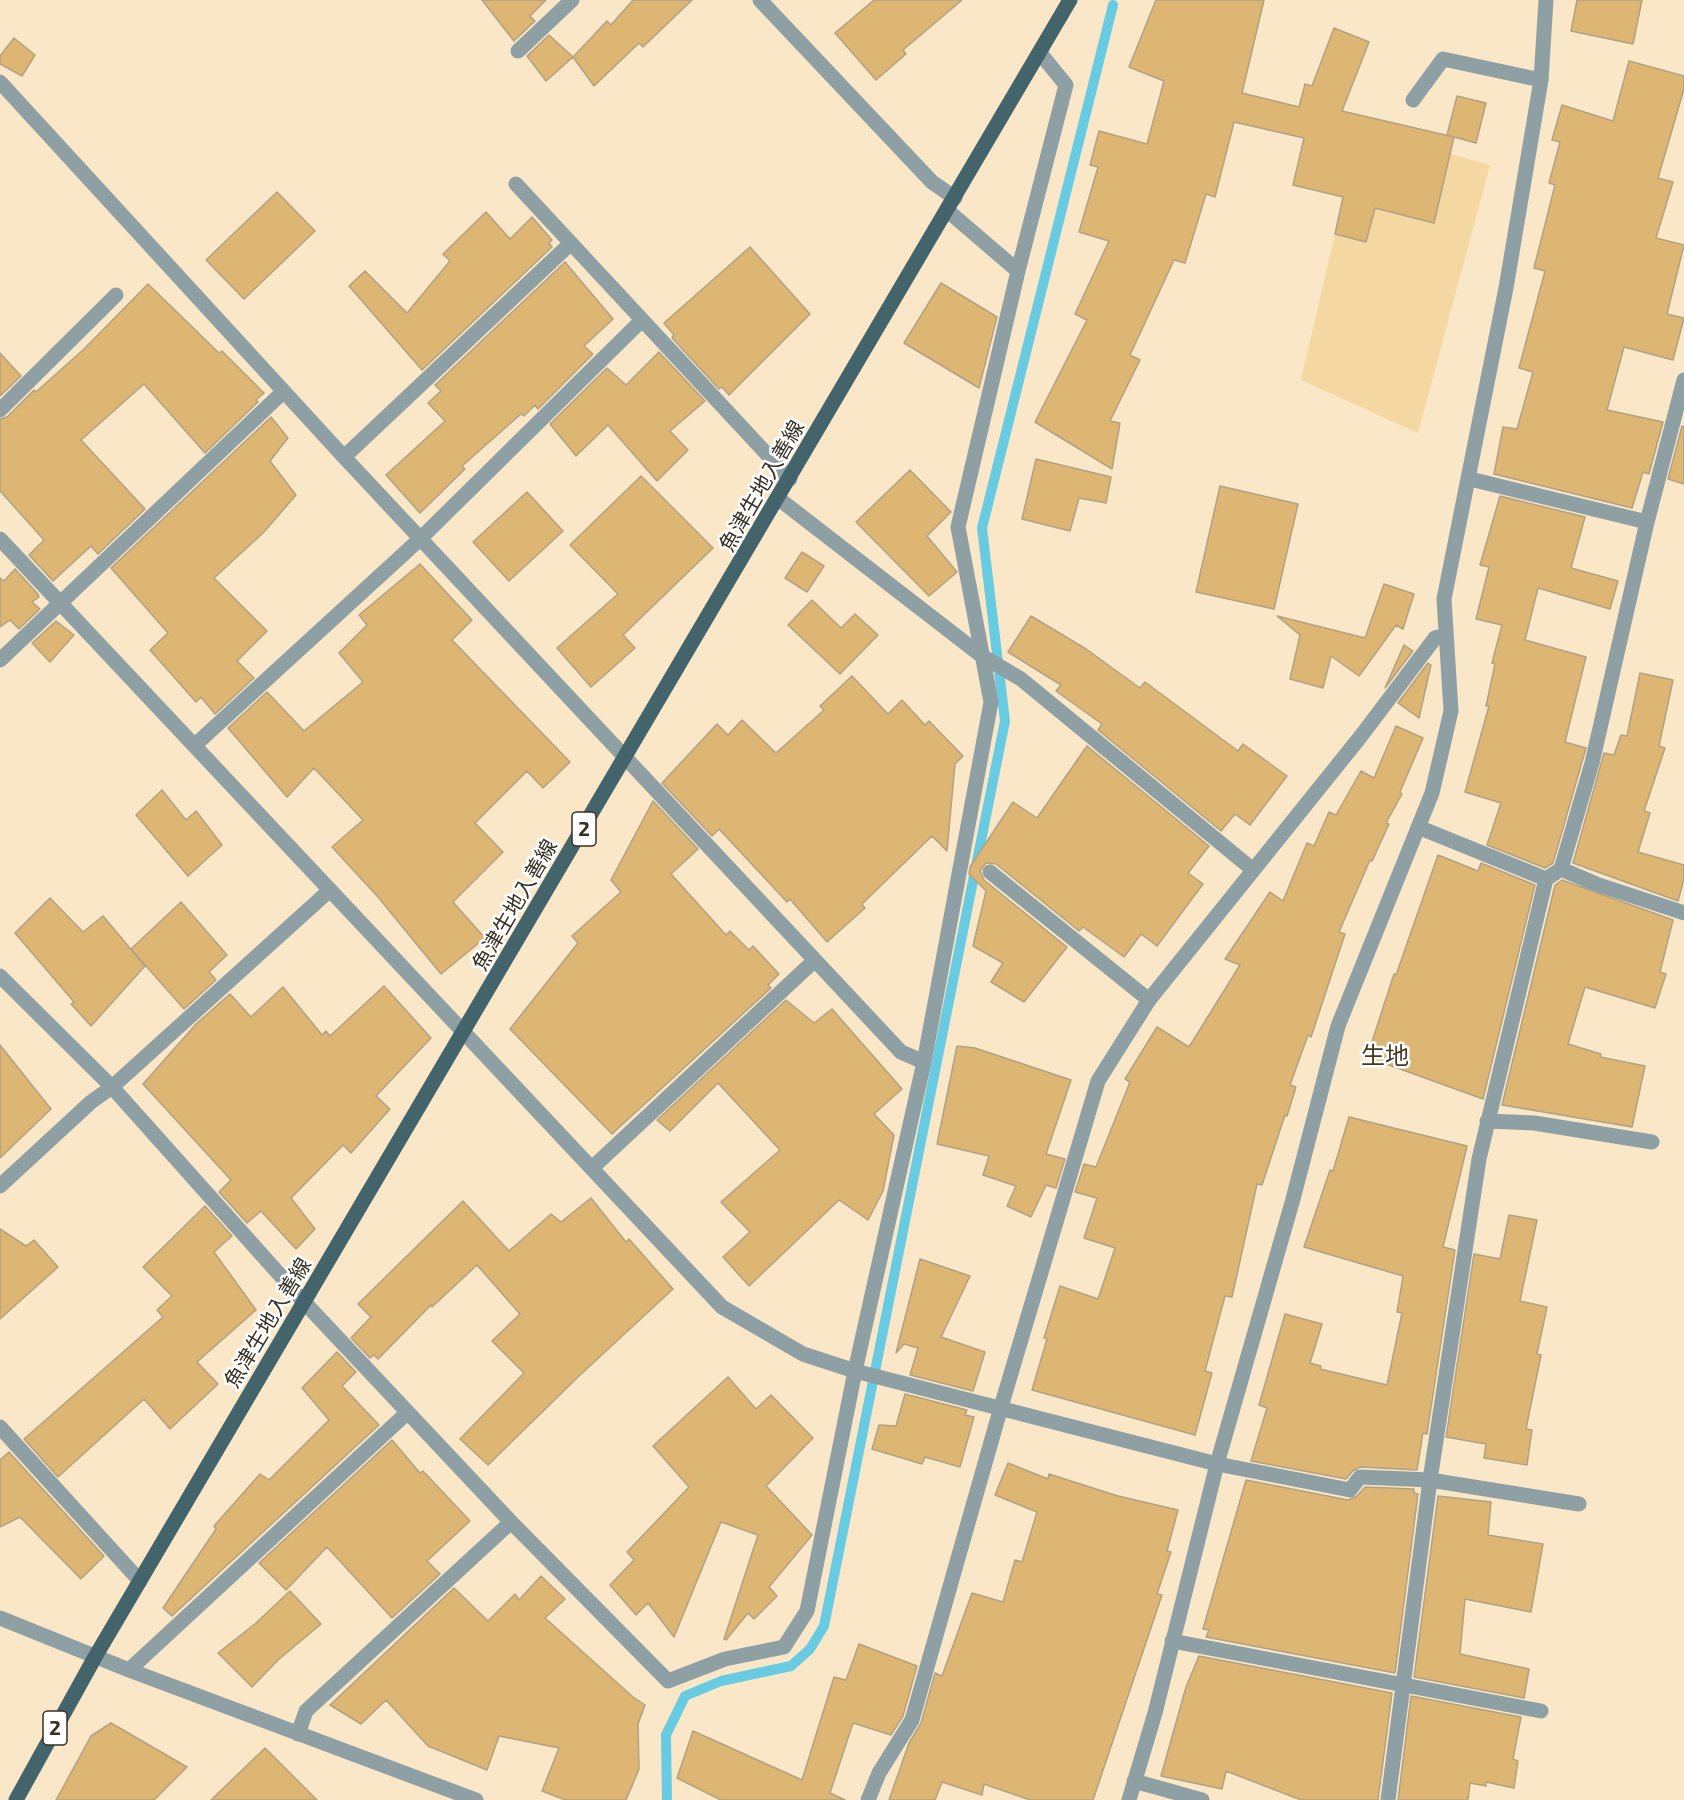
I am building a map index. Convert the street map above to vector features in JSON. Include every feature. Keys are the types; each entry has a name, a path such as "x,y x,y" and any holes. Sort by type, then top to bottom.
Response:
{"main road":[{"name":"魚津生地入善線","path":"16,1800 95,1657 952,205 1070,0"}],"street":[{"path":"518,51 572,0"},
{"path":"760,0 952,205 1018,271"},
{"path":"1129,1800 1217,1464 1293,1199 1338,1026 1432,793 1451,711 1444,599 1470,479 1541,80 1546,0"},
{"path":"0,976 112,1087 304,1302 511,1522 668,1681 725,1659 784,1647 807,1611 855,1371 924,1062 991,702 958,527 1018,271 1066,85 1040,53"},
{"path":"1413,100 1443,59 1541,80"},
{"path":"0,82 420,539 901,1052 924,1062"},
{"path":"516,184 790,479"},
{"path":"344,457 570,244"},
{"path":"0,410 116,295"},
{"path":"195,745 420,539 642,320"},
{"path":"1388,1800 1405,1686 1430,1480 1479,1159 1546,879 1561,869 1592,763 1647,522 1684,380"},
{"path":"0,660 284,392"},
{"path":"1470,479 1647,522"},
{"path":"778,499 982,656 1021,679 1252,869"},
{"path":"0,539 722,1307 803,1354 855,1371 1217,1464 1350,1490 1360,1477 1430,1480 1579,1504"},
{"path":"868,1800 879,1773 912,1720 1001,1407 1098,1081 1149,1000 1361,736 1435,638 1446,635"},
{"path":"1418,827 1546,879"},
{"path":"1561,869 1596,884 1684,913"},
{"path":"990,872 1149,1000"},
{"path":"0,1186 91,1101 112,1087 330,890"},
{"path":"592,1168 815,960"},
{"path":"1487,1121 1534,1124 1652,1142"},
{"path":"129,1670 408,1412"},
{"path":"0,1427 140,1581"},
{"path":"298,1734 306,1711 511,1522"},
{"path":"0,1618 129,1670 476,1800"},
{"path":"1172,1641 1541,1711"},
{"path":"1134,1781 1203,1800"}],"shaded area":[{"path":"1450,154 1490,165 1418,433 1301,380 1335,234 1366,241 1375,208 1433,223"}],"building":[{"path":"482,0 546,0 530,16 535,21 514,41"},
{"path":"633,0 692,0 643,47 639,43 594,86 573,57 607,21 611,25"},
{"path":"874,0 962,0 903,50 906,54 876,80 835,33"},
{"path":"1156,0 1264,0 1242,93 1299,107 1305,84 1312,86 1334,28 1369,42 1342,111 1454,137 1434,223 1375,208 1366,242 1335,234 1343,197 1293,185 1304,138 1234,122 1215,197 1206,194 1185,263 1174,260 1130,355 1140,360 1110,421 1120,423 1112,469 1035,422 1087,320 1075,314 1109,241 1079,232 1098,167 1090,165 1099,131 1147,144 1164,81 1129,67"},
{"path":"1577,0 1642,0 1633,44 1571,31"},
{"path":"549,35 573,57 546,81 527,56"},
{"path":"14,38 35,55 22,76 0,64 0,56"},
{"path":"1629,61 1684,76 1684,89 1658,178 1673,182 1656,238 1684,245 1667,314 1684,318 1673,360 1624,347 1607,410 1663,422 1649,474 1643,472 1632,508 1494,474 1503,427 1517,429 1533,372 1519,368 1545,271 1534,268 1555,185 1549,183 1560,142 1552,140 1562,105 1613,121"},
{"path":"1457,96 1486,103 1476,143 1447,135"},
{"path":"277,192 315,231 244,299 206,260"},
{"path":"486,212 510,239 532,217 552,240 549,243 552,247 422,370 349,286 365,271 407,313 450,261 443,254"},
{"path":"750,247 810,314 729,395 722,387 719,389 672,338 674,335 664,323"},
{"path":"565,262 613,319 584,346 593,354 538,409 535,405 524,416 521,414 462,466 465,469 420,513 386,475 445,421 428,403 441,391 435,385"},
{"path":"941,283 997,317 979,388 904,343"},
{"path":"148,284 219,353 222,351 264,393 256,400 258,402 205,453 144,384 81,440 145,509 98,554 91,546 53,581 29,555 44,540 0,491 0,419 7,417 34,390 36,392 84,349"},
{"path":"659,352 705,401 670,431 688,450 657,481 608,425 576,456 550,424 607,368 626,385"},
{"path":"0,353 21,376 0,396"},
{"path":"271,417 288,438 270,461 296,495 264,532 214,578 267,631 237,661 254,678 215,714 201,697 196,702 150,650 168,633 111,568"},
{"path":"1682,426 1684,427 1684,484 1668,479"},
{"path":"1036,459 1111,477 1106,503 1079,498 1070,531 1022,519"},
{"path":"910,470 951,512 927,536 957,572 929,596 856,522"},
{"path":"641,476 713,548 623,635 635,648 591,687 557,648 618,594 570,545"},
{"path":"1220,486 1298,504 1274,609 1196,592"},
{"path":"527,492 563,531 509,581 473,542"},
{"path":"1500,496 1585,517 1571,568 1618,581 1610,609 1538,588 1525,640 1586,657 1565,742 1586,748 1553,863 1545,868 1487,845 1501,803 1465,792 1489,706 1486,706 1495,664 1492,663 1502,625 1476,619 1489,567 1480,565"},
{"path":"802,552 824,566 807,592 785,578"},
{"path":"420,564 472,620 452,640 570,762 543,788 527,771 475,823 503,852 453,902 485,938 441,974 378,897 332,847 363,820 314,768 287,797 228,728 267,692 304,731 363,682 339,653 367,625 359,615"},
{"path":"15,569 38,594 39,597 32,602 40,609 19,629 10,620 0,627 0,578 4,581"},
{"path":"1384,584 1414,594 1403,629 1396,625 1359,676 1331,656 1323,688 1290,679 1300,635 1277,616 1365,638"},
{"path":"812,600 841,628 855,614 878,635 840,674 788,625"},
{"path":"1031,616 1086,649 1140,688 1145,682 1238,751 1243,744 1287,776 1250,825 1235,814 1221,831 1098,730 1102,724 1056,691 1061,685 1008,652"},
{"path":"56,621 74,635 50,662 32,643"},
{"path":"1404,645 1413,651 1385,688"},
{"path":"1428,663 1431,665 1419,718 1398,703"},
{"path":"1640,673 1673,680 1659,746 1665,748 1644,811 1650,813 1638,852 1684,865 1684,879 1678,901 1573,863 1604,753 1614,755 1621,735 1627,736"},
{"path":"852,676 888,714 902,700 925,725 929,721 963,756 955,764 947,851 932,836 862,904 865,908 827,942 790,899 787,902 719,829 712,836 662,783 717,724 728,735 742,720 776,753 824,710 820,706"},
{"path":"1396,726 1423,738 1400,792 1402,794 1386,823 1389,824 1372,861 1370,860 1339,932 1345,934 1311,1037 1308,1035 1290,1085 1296,1087 1287,1116 1285,1115 1262,1185 1257,1184 1232,1297 1225,1296 1205,1371 1212,1373 1195,1435 1032,1390 1047,1339 1044,1338 1060,1286 1098,1299 1115,1248 1084,1238 1097,1198 1075,1192 1084,1164 1096,1167 1130,1082 1125,1079 1157,1027 1189,1047 1240,965 1225,959 1270,892 1283,901 1307,843 1314,846 1329,812 1336,815 1361,771 1374,778"},
{"path":"1087,746 1209,846 1188,873 1203,884 1157,946 1141,934 1124,957 1083,927 1079,931 996,864 986,863 980,871 984,880 1067,947 1024,1002 991,982 1003,963 973,946 986,891 969,874 970,867 1013,802 1037,818"},
{"path":"162,790 186,820 196,811 222,845 188,876 136,815"},
{"path":"653,801 698,849 671,874 726,935 730,931 749,950 753,946 779,974 768,985 771,988 612,1134 510,1029 578,943 572,936 621,892 611,880"},
{"path":"1438,855 1478,871 1481,863 1535,885 1483,1099 1367,1057 1394,974 1396,975"},
{"path":"1562,880 1673,920 1660,972 1666,974 1655,1008 1585,987 1568,1044 1601,1054 1600,1057 1645,1066 1632,1127 1502,1105 1555,885"},
{"path":"50,898 83,932 103,916 145,966 91,1026 71,1004 74,1002 15,933"},
{"path":"181,902 227,955 209,972 216,980 184,1009 131,949"},
{"path":"384,986 431,1038 376,1096 390,1109 351,1153 343,1145 291,1198 315,1229 296,1249 261,1211 247,1223 219,1192 231,1180 143,1084 197,1023 230,994 251,1017 283,987 322,1035 326,1031 330,1036"},
{"path":"786,1000 814,1023 832,1009 902,1089 874,1114 894,1135 883,1191 868,1220 839,1200 749,1286 723,1257 750,1232 721,1202 780,1150 718,1083 670,1131 657,1120"},
{"path":"0,1045 51,1109 0,1158"},
{"path":"957,1046 975,1048 1071,1080 1046,1154 1065,1159 1056,1188 1046,1185 1031,1217 1007,1206 1016,1186 983,1175 989,1156 937,1144"},
{"path":"1349,1117 1467,1146 1443,1247 1455,1250 1427,1434 1423,1433 1417,1470 1360,1467 1346,1479 1251,1461 1267,1408 1259,1405 1285,1314 1322,1324 1310,1363 1321,1366 1320,1369 1387,1385 1402,1313 1397,1312 1403,1276 1304,1247 1330,1170 1333,1171"},
{"path":"591,1198 626,1242 629,1239 673,1289 488,1465 460,1439 524,1373 492,1341 520,1314 477,1265 432,1307 431,1305 378,1359 374,1355 370,1358 351,1338 371,1317 358,1304 463,1201 509,1251 551,1214 561,1222"},
{"path":"205,1206 232,1236 214,1252 256,1310 197,1362 218,1384 170,1429 144,1399 58,1477 24,1439 163,1317 157,1310 172,1296 143,1267"},
{"path":"1509,1215 1537,1220 1520,1301 1547,1307 1537,1354 1541,1355 1526,1429 1532,1430 1527,1465 1484,1458 1486,1444 1446,1437 1474,1254 1500,1259"},
{"path":"0,1229 26,1246 34,1240 58,1267 0,1319"},
{"path":"920,1259 970,1276 941,1337 985,1352 973,1391 910,1375 918,1348 904,1344 896,1353"},
{"path":"337,1352 356,1372 342,1386 379,1425 172,1616 163,1608 216,1529 214,1526 260,1474 269,1480 329,1420 302,1388"},
{"path":"728,1377 756,1409 771,1395 813,1438 766,1486 812,1535 769,1587 777,1596 754,1619 748,1613 726,1640 724,1639 758,1535 721,1522 674,1637 648,1603 636,1615 610,1585 634,1560 627,1552 689,1487 653,1446"},
{"path":"905,1394 967,1410 965,1415 974,1417 960,1467 925,1457 922,1464 872,1449 879,1425 896,1426"},
{"path":"392,1440 420,1473 423,1471 470,1521 427,1561 440,1574 392,1618 327,1547 286,1590 259,1563"},
{"path":"9,1452 104,1556 81,1579 20,1517 0,1527 0,1460"},
{"path":"1008,1463 1048,1479 1049,1474 1118,1496 1178,1510 1167,1551 1171,1552 1157,1594 1162,1595 1093,1800 1030,1800 984,1784 982,1795 942,1782 935,1800 889,1800 909,1743 921,1723 935,1673 942,1676 972,1593 1003,1602 1015,1560 1022,1562 1037,1512 995,1495"},
{"path":"1246,1480 1348,1500 1357,1496 1365,1487 1414,1489 1414,1493 1418,1494 1395,1673 1206,1637 1209,1630 1203,1629"},
{"path":"1438,1496 1491,1502 1488,1535 1543,1544 1531,1612 1465,1599 1460,1654 1529,1669 1524,1698 1414,1677"},
{"path":"541,1576 565,1599 545,1618 633,1697 645,1705 638,1724 639,1769 626,1800 565,1800 542,1791 559,1748 499,1736 487,1770 428,1746 386,1700 361,1724 330,1705 454,1588 488,1621 515,1594 519,1600"},
{"path":"290,1591 321,1624 278,1660 252,1687 218,1653 256,1623"},
{"path":"859,1644 917,1666 903,1716 891,1735 853,1723 830,1793 845,1800 721,1800 677,1778 693,1731 802,1780 834,1677 846,1680"},
{"path":"1199,1656 1392,1693 1378,1800 1301,1800 1226,1771 1222,1789 1161,1776 1186,1687"},
{"path":"1411,1696 1521,1717 1513,1759 1518,1761 1514,1788 1486,1782 1486,1786 1470,1783 1468,1800 1398,1800"},
{"path":"111,1723 187,1767 154,1800 56,1800 91,1736"},
{"path":"265,1748 317,1800 211,1800"}],"waterway":[{"path":"667,1800 666,1735 685,1696 721,1681 791,1666 810,1649 824,1626 1005,721 982,528 1113,5"}],"district":[{"name":"生地","path":"1385,1056"}]}
